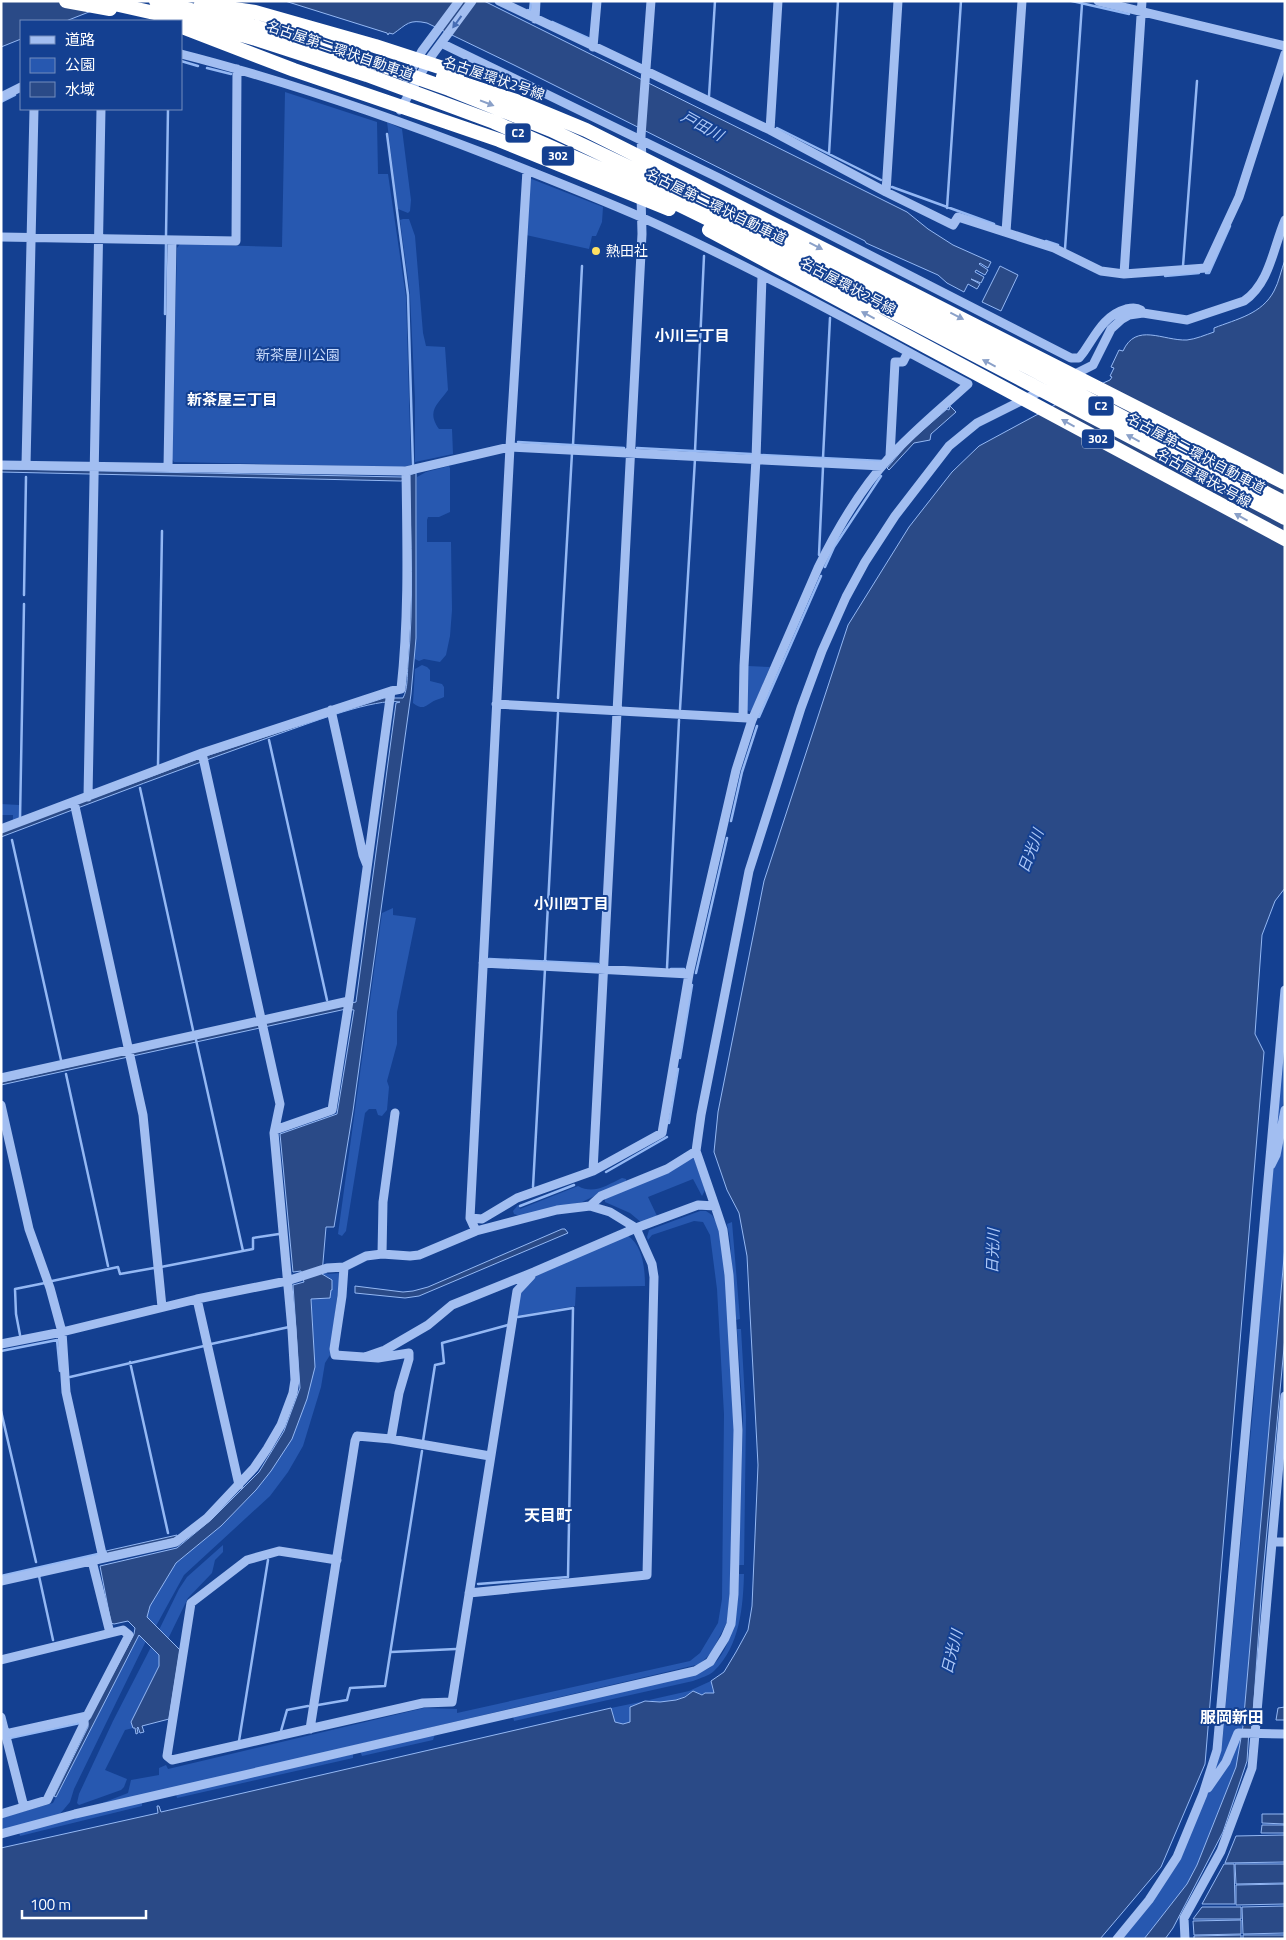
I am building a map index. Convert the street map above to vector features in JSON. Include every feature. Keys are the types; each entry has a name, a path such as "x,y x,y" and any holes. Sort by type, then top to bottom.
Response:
{"highway":[{"path":"66,1 113,9 157,20"},
{"name":"名古屋第二環状自動車道","path":"101,1 198,23 265,42 367,76 494,122 657,194 912,322 1285,518"},
{"name":"名古屋第二環状自動車道","path":"156,1 314,43 490,104 551,130 760,232 1026,366 1285,503"},
{"path":"186,1 255,12 375,46 507,91 613,138 669,169 760,232"},
{"name":"名古屋環状2号線","path":"186,1 418,69 516,101 586,130 1285,483"},
{"path":"182,27 366,96 499,140 594,180 696,219 800,266"},
{"name":"名古屋環状2号線","path":"182,27 240,42 438,107 586,167 911,338 1285,540"}],"street":[{"path":"395,119 403,95 418,69 433,36 459,1"},
{"path":"418,69 442,43 472,1"},
{"path":"499,1 646,74 770,130 886,192 954,225 958,217 1054,248 1101,271 1124,274 1206,268 1239,197 1285,54"},
{"path":"535,19 536,1"},
{"path":"594,47 597,1"},
{"path":"593,1171 642,218 640,194 641,138 651,1"},
{"path":"770,130 778,1"},
{"path":"886,192 898,1"},
{"path":"1006,232 1022,1"},
{"path":"1098,1 1285,46"},
{"path":"1124,274 1142,1"},
{"path":"442,43 641,138 1071,358 1078,358 1102,324 1110,316 1118,312 1138,308 1151,314"},
{"path":"182,54 237,68 395,119 527,170 642,218 762,276 968,384 890,456 860,495 830,544 752,720 736,770 689,974 662,1133 593,1171 517,1198 482,1218 470,1218"},
{"path":"1,237 236,241 237,68"},
{"path":"1,96 20,87"},
{"path":"26,465 34,110"},
{"path":"88,797 101,110"},
{"path":"476,1231 470,1218 496,704 527,170"},
{"path":"1,1834 94,1810 694,1671 710,1662 725,1638 731,1624 738,1430 729,1276 723,1230 696,1151 701,1115 749,871 801,708 822,651 846,597 865,562 906,502 949,446 978,424 1093,365 1111,329 1129,315 1143,313 1187,320 1244,301 1258,290 1264,279 1285,220"},
{"path":"168,467 172,240"},
{"path":"743,717 744,666 756,459 762,276"},
{"path":"890,456 895,362 903,362 908,352"},
{"path":"1,465 94,470 168,467 406,476 417,469 510,447 882,466"},
{"path":"1,829 75,806 88,797 332,713 391,696 401,689 405,656 408,559 406,476"},
{"path":"275,1130 332,1110 348,1011 391,696"},
{"path":"496,704 743,717 752,720"},
{"path":"332,713 363,855 368,866"},
{"path":"1,1581 176,1542 207,1518 254,1468 267,1450 281,1424 293,1392 295,1380 275,1130 280,1104 203,757"},
{"path":"75,806 143,1115 162,1307"},
{"path":"483,963 689,974"},
{"path":"1117,1939 1149,1900 1177,1857 1218,1750 1233,1562 1238,1529 1250,1398 1268,1170 1285,990"},
{"path":"1,1078 129,1053 349,1000"},
{"path":"1,1105 29,1229 50,1288 62,1332 66,1392 103,1558"},
{"path":"1268,1170 1276,1155 1285,1110"},
{"path":"382,1254 383,1202 395,1113"},
{"path":"590,1206 601,1196 667,1169 696,1151"},
{"path":"365,1357 385,1350 428,1325 452,1305 636,1228 698,1205 714,1206"},
{"path":"1,1344 62,1332 197,1299 287,1281 327,1268 344,1267 366,1256 382,1254 419,1255 476,1231 548,1212 590,1206 610,1212 636,1228 652,1264 654,1276 647,1575 469,1593"},
{"path":"344,1267 342,1296 334,1349 335,1354 378,1358 409,1353 410,1359 399,1393 391,1439"},
{"path":"337,1560 279,1551 247,1560 191,1603 168,1756 172,1760 423,1703 452,1702 517,1291 534,1272"},
{"path":"197,1299 238,1485"},
{"path":"1185,1939 1184,1918 1221,1851 1252,1768 1285,1396"},
{"path":"310,1729 355,1441 358,1436 391,1439 490,1456"},
{"path":"1273,1542 1285,1542"},
{"path":"92,1561 110,1633"},
{"path":"1,1660 123,1630 129,1635 87,1716 3,1735"},
{"path":"1,1814 47,1800 84,1724 83,1717"},
{"path":"1,1718 3,1735 24,1807"},
{"path":"1202,1794 1226,1762 1238,1733 1285,1734"}],"green space":[{"name":"新茶屋川公園","path":"285,92 377,122 378,174 388,174 406,297 411,465 402,467 174,462 172,459 177,248 180,244 282,247"},
{"path":"387,122 402,129 411,200 408,213 398,209"},
{"path":"529,178 603,207 602,222 596,236 592,236 589,249 526,235"},
{"path":"409,219 415,236 423,333 426,346 445,347 448,390 433,412 435,423 439,429 452,429 453,454 415,462 415,399 410,295 400,220"},
{"path":"449,466 450,512 439,517 428,517 427,542 451,542 452,610 450,636 446,655 440,662 424,659 419,661 415,659 417,477 426,472"},
{"path":"422,665 430,670 430,681 442,684 444,687 444,697 420,707 413,703 415,669"},
{"path":"748,666 770,667 751,712 747,710"},
{"path":"1,804 19,805 19,819 13,822 13,815 1,815"},
{"path":"393,908 393,915 416,918 397,1012 397,1044 387,1081 389,1087 387,1110 382,1116 378,1115 376,1109 369,1109 365,1113 346,1231 342,1236 338,1234 382,913"},
{"path":"1285,1022 1285,1094 1272,1159"},
{"path":"1285,1125 1285,1246 1243,1732 1210,1783 1222,1745 1254,1398 1263,1257 1272,1169"},
{"path":"694,1158 705,1190 702,1196 693,1179 648,1197 657,1216 642,1223 630,1213 605,1202 605,1197"},
{"path":"622,1178 626,1179 626,1181 582,1202 520,1216 514,1214 513,1211 518,1205 520,1209 578,1186 590,1190 606,1186"},
{"path":"700,1211 706,1211 712,1215 719,1227 726,1278 734,1430 730,1589 727,1622 711,1653 700,1664 92,1807 128,1793 131,1780 159,1775 159,1768 166,1765 168,1769 424,1708 457,1709 457,1713 690,1661 700,1653 718,1623 722,1599 724,1414 717,1289 710,1235 703,1222 694,1221 652,1235 648,1240 647,1237 649,1230"},
{"path":"732,1222 740,1319 736,1320 727,1224"},
{"path":"627,1235 640,1251 644,1265 645,1286 576,1287 575,1306 516,1316 519,1295 535,1276"},
{"path":"325,1272 328,1274 340,1273 330,1355 325,1363 321,1387 303,1446 288,1472 270,1496 184,1575 156,1626 147,1617 150,1606 176,1563 221,1526 256,1490 271,1471 315,1367 311,1299 331,1290 332,1280 322,1274"},
{"path":"737,1329 741,1329 746,1416 744,1565 739,1565 743,1415"},
{"path":"223,1545 223,1552 215,1560 212,1573 188,1598 168,1639 159,1630 179,1589 187,1577"},
{"path":"739,1574 744,1574 743,1600 735,1638 723,1661 712,1673 693,1681 514,1721 513,1716 691,1675 709,1668 725,1650 730,1638 738,1598"},
{"path":"139,1634 146,1641 74,1789 70,1802 59,1815 1,1830 1,1818 53,1803"},
{"path":"151,1647 159,1655 159,1666 132,1721 133,1728 125,1730 105,1770 127,1779 124,1787 121,1790 79,1805 77,1803 79,1794 113,1721"},
{"path":"711,1681 712,1689 715,1693 702,1695 693,1691 672,1701 660,1702 649,1700 689,1691"},
{"path":"645,1701 630,1707 630,1723 615,1722 611,1708"},
{"path":"435,1734 433,1740 362,1756 360,1751"},
{"path":"1242,1734 1236,1767 1197,1865 1187,1884 1144,1939 1121,1939 1152,1902 1206,1793"},
{"path":"353,1754 353,1758 177,1798 176,1794"},
{"path":"142,1801 142,1806 20,1836 19,1832"}],"water":[{"path":"1,1 117,1 69,20 20,20 20,39 1,47"},
{"name":"戸田川","path":"285,1 484,1 907,212 928,229 953,245 991,262 988,268 979,264 988,270 985,275 976,270 975,272 984,277 981,283 971,279 980,284 977,289 968,284 964,292 947,283 938,275 866,243 427,23 412,22 393,34 389,33 388,35 387,33"},
{"name":"日光川","path":"1285,260 1285,888 1275,901 1262,935 1255,1034 1264,1052 1205,1764 1161,1867 1100,1939 1,1939 1,1848 158,1813 157,1806 159,1806 161,1812 611,1708 615,1722 623,1724 630,1722 630,1707 645,1701 676,1700 685,1697 693,1691 702,1695 714,1693 711,1681 724,1672 748,1630 752,1606 758,1465 747,1256 739,1213 727,1190 714,1152 718,1112 764,881 848,625 909,527 952,472 979,446 1066,399 1110,380 1114,368 1111,367 1119,350 1123,351 1128,342 1135,337 1151,335 1178,340 1194,339 1214,332 1214,328 1248,315 1269,299 1277,284"},
{"path":"1000,266 1018,275 1001,311 982,302"},
{"path":"950,406 956,412 931,434 930,440 914,443 889,470 887,468 909,442 947,409 949,410"},
{"path":"1,469 402,477 416,473 416,638 411,694 353,1111 334,1227 326,1227 322,1274 332,1280 332,1290 330,1298 311,1299 315,1367 307,1399 292,1439 271,1471 256,1490 221,1526 176,1563 150,1606 147,1617 180,1650 169,1719 142,1726 144,1732 140,1733 138,1727 138,1733 136,1734 135,1728 133,1728 131,1722 159,1666 159,1655 139,1635 56,1797 54,1796 88,1727 88,1721 134,1634 135,1628 128,1621 111,1623 100,1566 177,1548 212,1519 259,1472 284,1431 300,1388 293,1285 304,1282 301,1271 293,1272 280,1134 337,1114 354,1010 346,1009 1,1085 1,1082 356,1002 396,703 400,702 360,707 328,717 179,770 1,837 1,832 206,756 384,698 403,698 407,682 411,618 412,572 409,479 401,481 1,472"},
{"path":"565,1229 568,1233 419,1296 405,1298 355,1293 355,1286 403,1292 428,1287"},
{"path":"1285,1246 1285,1337 1262,1584 1252,1729 1249,1730 1247,1761 1223,1832 1173,1928 1165,1939 1144,1939 1187,1884 1197,1865 1236,1767 1243,1726"},
{"path":"177,1535 173,1539 107,1554 106,1551"},
{"path":"1285,1707 1285,1720 1276,1720 1278,1708"},
{"path":"1262,1814 1285,1814 1285,1824 1262,1823"},
{"path":"1262,1825 1285,1825 1285,1833 1261,1833"},
{"path":"1285,1835 1285,1862 1225,1863 1236,1836"},
{"path":"1224,1864 1234,1864 1235,1904 1202,1904"},
{"path":"1235,1864 1285,1864 1285,1883 1236,1884"},
{"path":"1285,1884 1285,1904 1236,1905 1236,1885"},
{"path":"1285,1906 1285,1933 1243,1934 1242,1907"},
{"path":"1202,1907 1241,1907 1241,1919 1193,1919"},
{"path":"1241,1920 1241,1934 1194,1935 1193,1921"},
{"path":"1241,1935 1241,1939 1194,1939 1194,1936"},
{"path":"1243,1935 1285,1935 1285,1939 1243,1939"}],"waterway":[{"path":"528,10 530,11 531,1"},
{"path":"709,96 715,1"},
{"path":"829,154 838,1"},
{"path":"947,208 961,1"},
{"path":"1072,1 1129,14"},
{"path":"1065,249 1082,4"},
{"path":"552,22 590,39"},
{"path":"182,61 198,66"},
{"path":"207,68 231,74"},
{"path":"1183,266 1197,81"},
{"path":"1,102 15,95"},
{"path":"166,236 168,110"},
{"path":"777,128 881,180"},
{"path":"387,134 408,295 413,466"},
{"path":"892,187 994,224"},
{"path":"1206,273 1209,273 1230,226"},
{"path":"1046,241 1058,245"},
{"path":"165,314 166,244"},
{"path":"695,451 704,256"},
{"path":"573,445 582,266"},
{"path":"1165,276 1199,273"},
{"path":"823,458 830,318"},
{"path":"518,442 624,448"},
{"path":"637,448 751,454"},
{"path":"558,698 572,453"},
{"path":"760,455 882,461"},
{"path":"680,709 695,459"},
{"path":"819,555 823,467"},
{"path":"825,567 834,547 881,476"},
{"path":"24,595 26,477"},
{"path":"158,766 162,531"},
{"path":"759,717 821,576"},
{"path":"20,819 24,604"},
{"path":"545,962 558,713"},
{"path":"667,968 679,720"},
{"path":"731,821 742,772 757,726"},
{"path":"269,740 327,1000"},
{"path":"140,788 193,1030"},
{"path":"696,973 727,838"},
{"path":"12,840 61,1060"},
{"path":"489,959 598,964"},
{"path":"533,1187 545,969"},
{"path":"671,969 684,969"},
{"path":"680,1058 692,985"},
{"path":"196,1040 243,1251"},
{"path":"669,1123 678,1069"},
{"path":"66,1074 108,1266"},
{"path":"606,1172 667,1137"},
{"path":"520,1206 574,1185"},
{"path":"161,1267 253,1249 253,1238 279,1234"},
{"path":"52,1281 118,1267 120,1274 154,1268"},
{"path":"20,1335 16,1314 15,1289 45,1283"},
{"path":"478,1584 568,1577 573,1308 518,1317"},
{"path":"423,1441 435,1365 444,1363 442,1343 508,1325"},
{"path":"211,1344 289,1327"},
{"path":"1,1351 57,1340 60,1371"},
{"path":"70,1377 204,1346"},
{"path":"130,1362 168,1533"},
{"path":"1,1411 36,1562"},
{"path":"318,1705 347,1700 350,1688 385,1686 422,1451"},
{"path":"1,1576 98,1554"},
{"path":"239,1741 268,1560"},
{"path":"39,1576 53,1640"},
{"path":"391,1652 456,1649"},
{"path":"281,1731 287,1710 308,1706"},
{"path":"10,1738 80,1723"}],"place":[{"name":"熱田社","path":"596,251"}],"district":[{"name":"小川三丁目","path":"692,336"},
{"name":"新茶屋三丁目","path":"232,400"},
{"name":"小川四丁目","path":"571,904"},
{"name":"天目町","path":"548,1515"},
{"name":"服岡新田","path":"1232,1717"}]}
